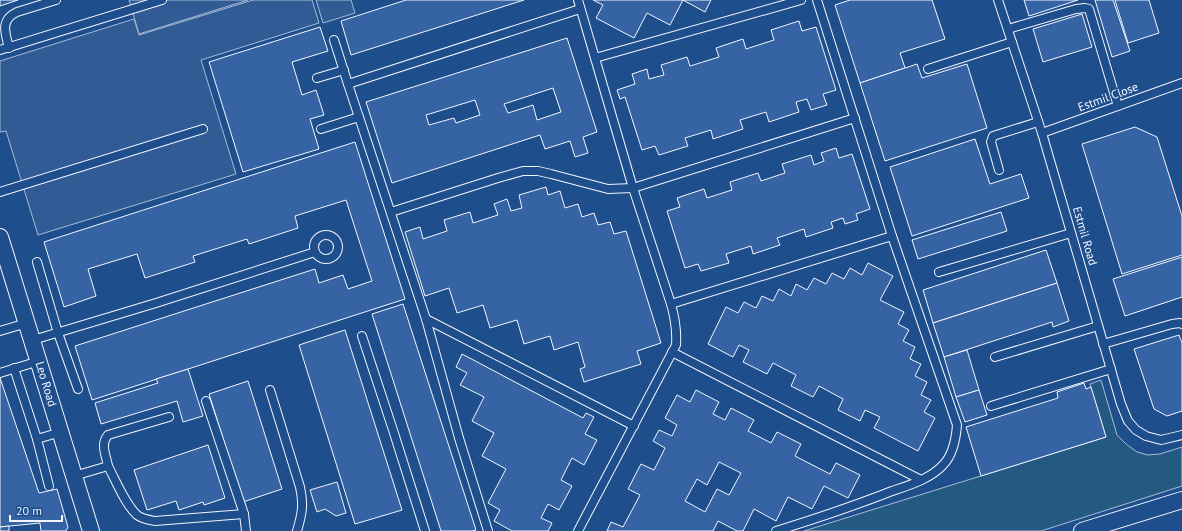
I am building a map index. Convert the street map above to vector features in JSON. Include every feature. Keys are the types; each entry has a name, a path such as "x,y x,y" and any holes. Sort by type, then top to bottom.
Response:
{"street":[{"name":"Leo Road","path":"0,237 91,531"},
{"path":"1082,531 1182,500"}],"lane":[{"path":"9,48 3,26 6,19 11,14 56,0"},
{"path":"0,50 162,0"},
{"path":"578,0 633,188 671,304 676,322 677,335 676,345 578,531"},
{"path":"595,58 801,0"},
{"path":"776,531 852,507 930,476 944,464 952,450 957,425 892,236 818,0"},
{"name":"Estmil Road","path":"998,0 1042,133 1103,344 1121,404 1128,421 1136,430 1146,436 1161,440 1182,435"},
{"path":"348,84 580,9"},
{"path":"1008,29 1076,9 1088,9 1118,106"},
{"path":"334,40 426,319 458,438 488,531"},
{"path":"928,69 1012,42"},
{"path":"317,78 344,70"},
{"name":"Estmil Close","path":"1042,133 1182,83"},
{"path":"321,129 359,117"},
{"path":"391,212 523,171 538,171 608,189 633,188 855,118"},
{"path":"999,170 991,142 993,136 1038,122"},
{"path":"0,192 203,129"},
{"path":"939,272 1071,233"},
{"path":"671,304 892,236"},
{"path":"33,340 315,252"},
{"path":"37,262 58,332 78,388"},
{"path":"426,319 634,426"},
{"path":"0,322 1,331 27,323"},
{"path":"1103,344 1172,324 1182,324"},
{"path":"995,357 1098,326"},
{"path":"362,336 425,531"},
{"path":"672,352 922,480"},
{"path":"0,373 39,361"},
{"path":"14,368 49,486"},
{"path":"991,406 1111,369"},
{"path":"270,390 303,500 297,531"},
{"path":"206,401 244,514 246,531"},
{"path":"168,417 108,435 105,439 104,446 108,466 127,502 138,515 144,519 155,522 244,514"},
{"path":"36,439 61,432"},
{"path":"74,476 108,466"}],"shaded area":[{"path":"129,0 248,0 139,34"},
{"path":"253,0 312,0 319,23 201,60 236,174 38,235 6,131 0,132 0,61 134,19 139,35"},
{"path":"316,0 351,0 355,13 323,23"},
{"path":"1101,380 1117,435 1126,444 1137,452 1148,455 1160,454 1182,447 1182,486 1041,531 804,531 1106,437 1090,384"}],"building":[{"path":"0,0 18,0 0,6"},
{"path":"406,0 524,0 351,55 341,21"},
{"path":"593,0 683,0 670,25 647,13 634,38 596,18 603,5"},
{"path":"683,0 711,0 705,12"},
{"path":"850,0 932,0 945,39 900,53 905,68 860,83 835,5"},
{"path":"1024,0 1078,0 1029,16"},
{"path":"1095,0 1113,0 1130,51 1112,57"},
{"path":"1115,0 1149,0 1159,33 1128,43"},
{"path":"1082,14 1092,47 1043,62 1033,29"},
{"path":"799,21 802,31 816,27 836,90 823,94 827,105 811,110 807,99 796,102 799,112 769,122 766,112 740,120 743,129 713,139 711,130 685,138 688,146 659,155 655,146 642,150 625,97 620,99 617,90 635,84 632,74 647,69 649,79 664,75 661,65 687,57 690,66 719,57 716,48 743,39 746,49 774,40 771,30"},
{"path":"320,27 328,51 292,62 302,95 316,90 324,115 310,119 319,149 243,172 209,62"},
{"path":"567,38 597,132 583,137 588,153 575,157 570,141 545,149 540,135 392,183 366,102","holes":["553,88 561,112 537,120 533,105 508,113 504,104","475,100 480,115 456,123 454,118 429,125 426,115"]},
{"path":"917,64 922,78 967,64 987,128 885,161 860,83"},
{"path":"1135,127 1157,137 1182,216 1182,255 1122,274 1082,144"},
{"path":"975,139 990,184 1021,174 1029,198 912,236 890,167"},
{"path":"355,142 405,299 92,400 75,346 315,269 319,283 343,275 348,289 372,281 346,200 295,216 298,228 249,244 247,239 193,256 195,262 145,278 137,254 88,269 96,296 64,307 44,242"},
{"path":"836,148 839,158 852,154 870,209 856,214 858,220 845,224 843,218 831,222 833,228 806,237 804,229 777,238 780,245 753,254 751,246 726,254 729,263 701,271 698,264 685,268 667,211 680,207 677,198 704,189 707,198 732,190 730,182 758,173 761,181 785,173 782,164 811,155 814,165 824,161 821,153"},
{"path":"546,187 548,195 560,191 565,208 578,204 582,217 594,213 598,225 610,222 614,234 626,231 661,343 637,351 641,364 584,382 580,369 585,367 578,342 554,350 550,336 524,344 517,320 490,328 483,305 457,313 449,288 425,296 405,232 420,227 423,239 447,231 444,220 470,212 473,223 498,215 494,204 507,199 511,211 522,208 519,195"},
{"path":"1001,212 1007,231 918,259 912,240"},
{"path":"1046,250 1057,283 933,323 923,290"},
{"path":"1182,257 1182,297 1125,316 1113,279"},
{"path":"868,263 893,276 880,300 904,312 898,324 909,330 903,341 915,347 910,359 921,364 915,376 927,382 921,395 931,400 924,412 935,418 918,451 874,428 880,417 865,410 860,421 838,410 843,399 819,386 813,397 791,386 796,375 773,363 767,374 743,362 749,350 739,345 733,357 708,344 726,307 738,313 744,302 756,308 762,296 773,301 779,289 791,296 796,284 807,290 814,278 826,284 832,273 844,279 850,268 862,275"},
{"path":"1057,283 1069,321 1053,327 1052,322 944,357 933,323"},
{"path":"403,304 476,530 441,531 372,314"},
{"path":"345,330 402,510 355,524 299,345"},
{"path":"1179,335 1182,343 1182,411 1167,416 1154,409 1134,349"},
{"path":"967,350 979,390 956,397 944,357"},
{"path":"462,354 583,418 586,413 594,417 585,434 597,440 584,465 572,458 561,480 572,486 559,510 548,504 541,518 552,523 548,531 512,531 494,521 500,510 488,503 506,469 482,456 494,433 472,421 484,397 460,385 467,373 456,367"},
{"path":"188,369 203,416 183,422 177,401 101,424 95,403 158,383 156,379"},
{"path":"0,378 39,493 57,489 68,527 66,531 41,531 40,523 0,527"},
{"path":"248,381 282,489 243,502 209,394"},
{"path":"1084,383 1086,389 1091,387 1106,437 981,476 966,427 1058,398 1057,392"},
{"path":"696,390 719,402 713,414 725,420 731,408 754,420 748,431 771,443 777,432 801,444 795,456 830,474 836,463 860,475 848,498 824,486 812,509 788,497 776,521 754,509 743,531 737,531 718,521 713,531 607,531 611,522 623,527 640,495 628,489 641,464 654,470 665,448 653,441 659,430 672,436 677,425 665,418 677,395 690,402","holes":["719,462 741,473 729,495 717,489 705,512 685,501 697,479 707,485"]},
{"path":"979,390 987,415 965,422 956,397"},
{"path":"208,445 225,498 204,505 203,502 179,510 176,501 147,510 134,470"},
{"path":"337,482 346,513 336,516 325,509 317,512 310,490"},
{"path":"9,526 9,531 0,531 0,527"}]}
